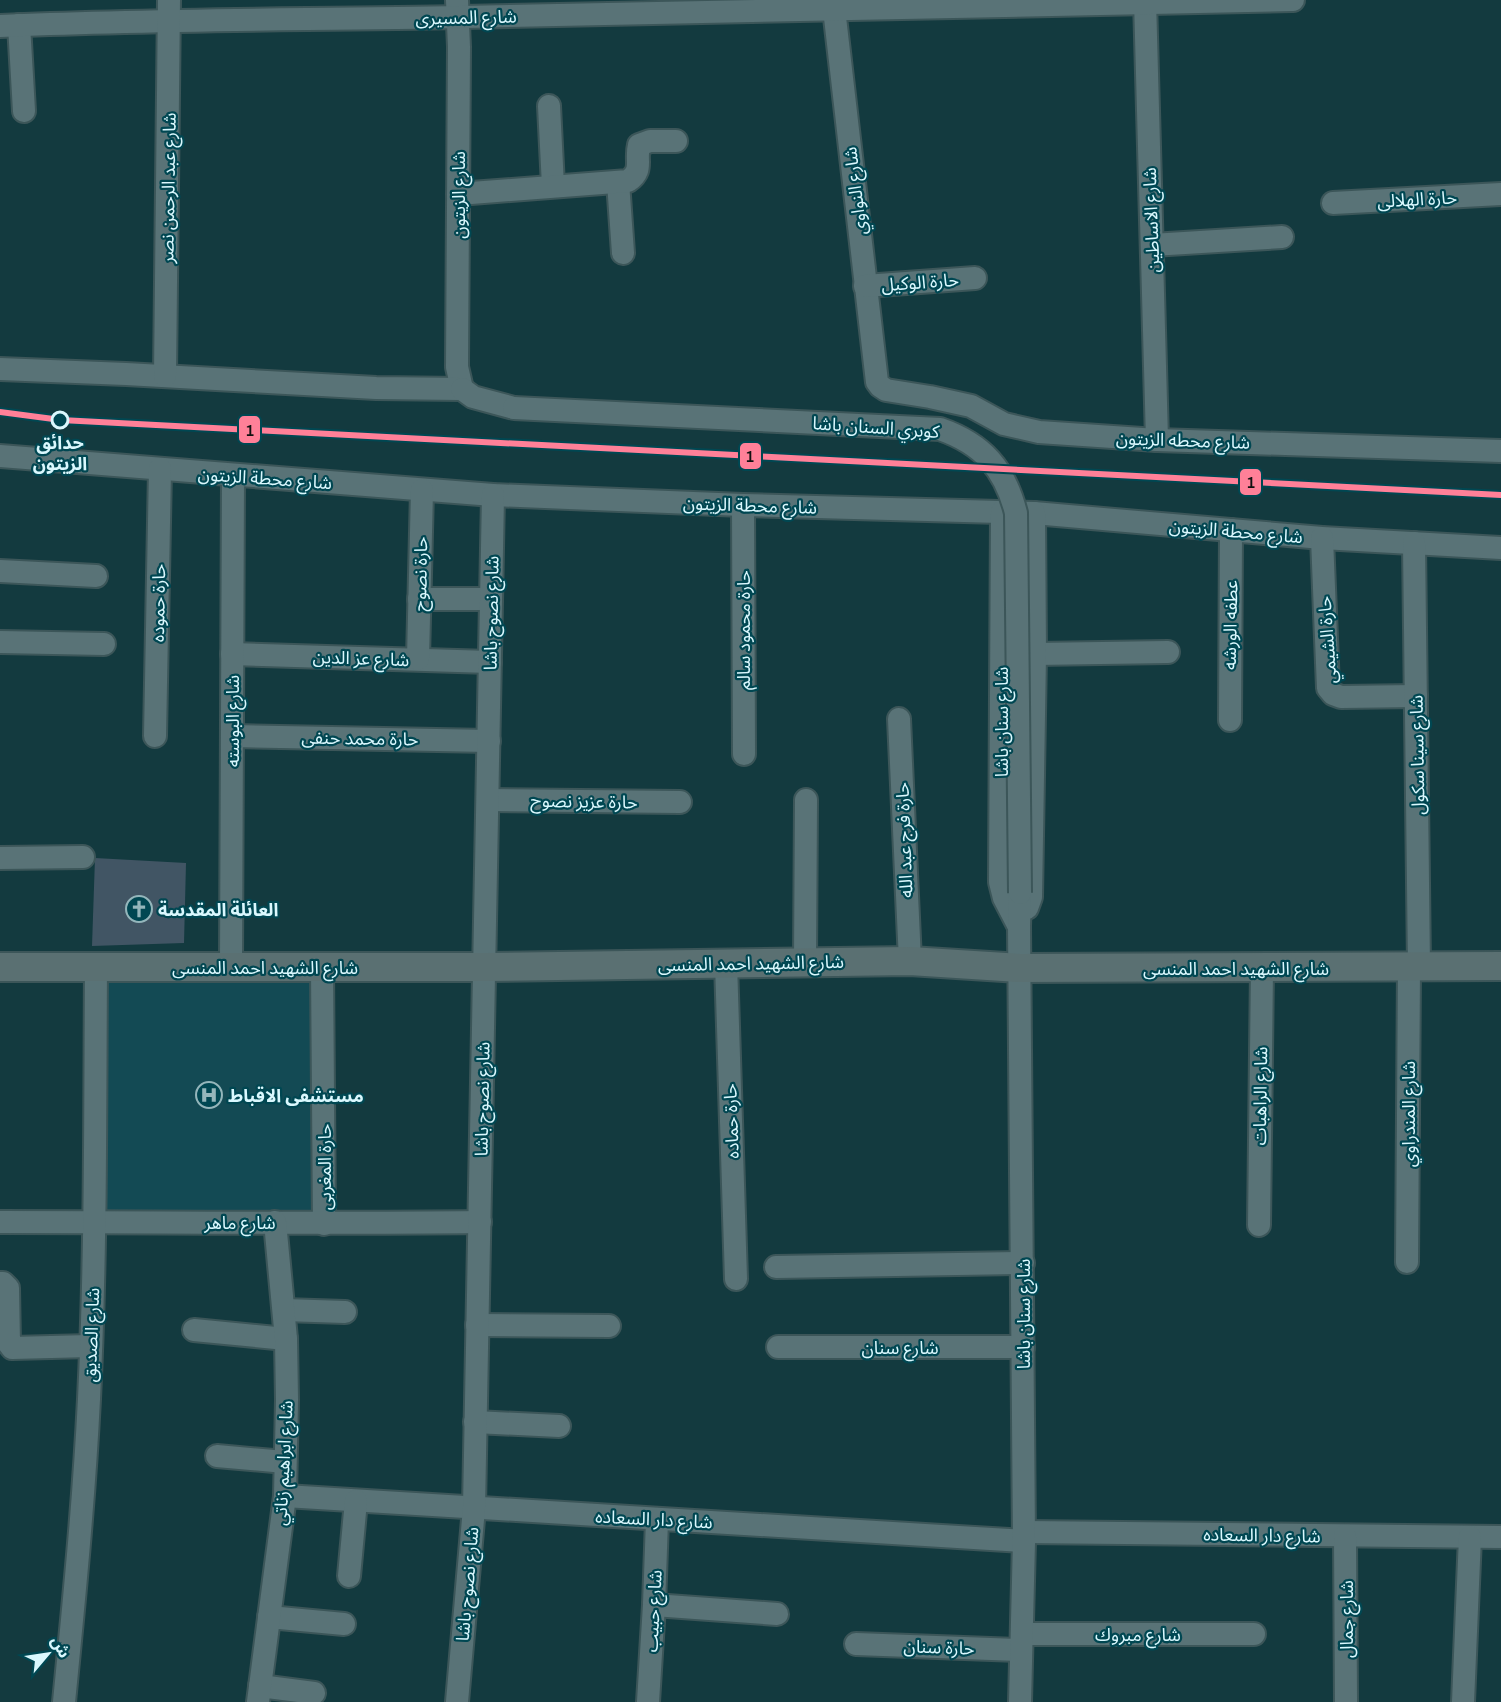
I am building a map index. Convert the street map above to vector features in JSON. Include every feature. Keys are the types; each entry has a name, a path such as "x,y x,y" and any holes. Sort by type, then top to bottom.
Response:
{"main road":[{"name":"شارع الشهيد احمد المنسى","path":"0,967 485,967 910,961 1020,968 1501,966"}],"street":[{"name":"شارع المسيرى","path":"9,26 113,21 169,10 1293,0"},
{"name":"شارع الاساطين","path":"1145,2 1157,440"},
{"name":"شارع النواوي","path":"833,5 877,382"},
{"name":"شارع الزيتون","path":"457,9 459,47 457,367 462,389"},
{"name":"شارع عبد الرحمن نصر","path":"165,376 169,10"},
{"path":"9,26 24,111"},
{"path":"549,106 553,186"},
{"path":"458,194 627,181 634,177 638,168 639,145 650,141 676,141"},
{"path":"618,182 623,253"},
{"name":"حارة الهلالى","path":"1333,203 1501,195"},
{"path":"1152,245 1282,237"},
{"name":"حارة الوكيل","path":"866,286 975,279"},
{"path":"0,369 376,388 462,389"},
{"name":"شارع محطه الزيتون","path":"877,382 886,390 971,406 1004,424 1039,432 1157,440 1501,451"},
{"name":"كوبري السنان باشا","path":"462,389 473,396 514,408 939,429 971,443 984,454 996,466 1005,481 1016,513 1020,893"},
{"name":"شارع محطة الزيتون","path":"0,456 493,495 1034,513 1322,538 1501,548"},
{"name":"حارة حموده","path":"155,736 160,470"},
{"name":"شارع البوسته","path":"231,967 233,476"},
{"name":"حارة نصوح","path":"418,659 422,490"},
{"name":"شارع نصوح باشا","path":"457,1702 474,1508 493,495"},
{"name":"حارة محمود سالم","path":"743,505 744,754"},
{"name":"شارع سنان باشا","path":"1002,513 1000,882 1008,907 1019,926"},
{"name":"شارع سنان باشا","path":"1019,926 1031,897 1035,654 1034,513"},
{"name":"عطفه الورشه","path":"1230,720 1231,530"},
{"name":"حارة الشيمي","path":"1322,538 1328,688 1333,694 1341,697 1416,696"},
{"name":"شارع سينا سكول","path":"1414,543 1416,696 1414,967"},
{"path":"0,571 96,576"},
{"path":"419,599 491,599"},
{"path":"0,642 104,644"},
{"path":"1035,654 1168,652"},
{"name":"شارع عز الدين","path":"232,654 490,662"},
{"name":"حارة فرج عبد الله","path":"899,719 910,961"},
{"name":"حارة محمد حنفى","path":"232,736 489,741"},
{"name":"حارة عزيز نصوح","path":"488,800 680,802"},
{"path":"805,962 806,800"},
{"path":"0,858 83,857"},
{"name":"شارع سنان باشا","path":"1020,893 1024,1537 1020,1702"},
{"name":"حارة حماده","path":"726,963 736,1280"},
{"name":"شارع الصديق","path":"64,1702 89,1400 95,1222 96,967"},
{"name":"حارة المغربى","path":"322,967 324,1224"},
{"name":"شارع المندراوي","path":"1407,1262 1414,967"},
{"name":"شارع الراهبات","path":"1258,1225 1262,968"},
{"name":"شارع ماهر","path":"0,1222 324,1224 480,1222"},
{"name":"شارع ابراهيم زناتي","path":"259,1694 285,1496 286,1339 275,1222"},
{"path":"776,1267 1023,1263"},
{"path":"0,1283 8,1288 9,1344 12,1348 90,1346"},
{"path":"284,1310 345,1312"},
{"path":"477,1325 609,1326"},
{"path":"194,1330 286,1339"},
{"name":"شارع سنان","path":"778,1347 1023,1347"},
{"path":"476,1422 559,1426"},
{"path":"218,1456 285,1462"},
{"name":"شارع دار السعاده","path":"285,1496 657,1520 1024,1537 1501,1537"},
{"path":"349,1576 356,1501"},
{"name":"شارع حبيب","path":"648,1702 657,1520"},
{"name":"شارع جمال","path":"1345,1536 1346,1702"},
{"path":"1463,1702 1470,1537"},
{"path":"654,1605 777,1614"},
{"path":"269,1617 344,1624"},
{"name":"شارع مبروك","path":"1021,1642 1254,1634"},
{"name":"حارة سنان","path":"856,1644 1021,1642"},
{"path":"259,1694 314,1693"}],"shaded area":[{"name":"مستشفى الاقباط","path":"104,978 316,981 312,1211 104,1210"}],"building":[{"name":"العائلة المقدسة","path":"95,858 186,863 184,943 92,946"}],"transit line":[{"name":"1","path":"0,412 61,420 1501,495"}],"place":[{"name":"حدائق الزيتون","path":"60,420"},
{"name":"العائلة المقدسة","path":"139,909"},
{"name":"مستشفى الاقباط","path":"209,1095"}]}
